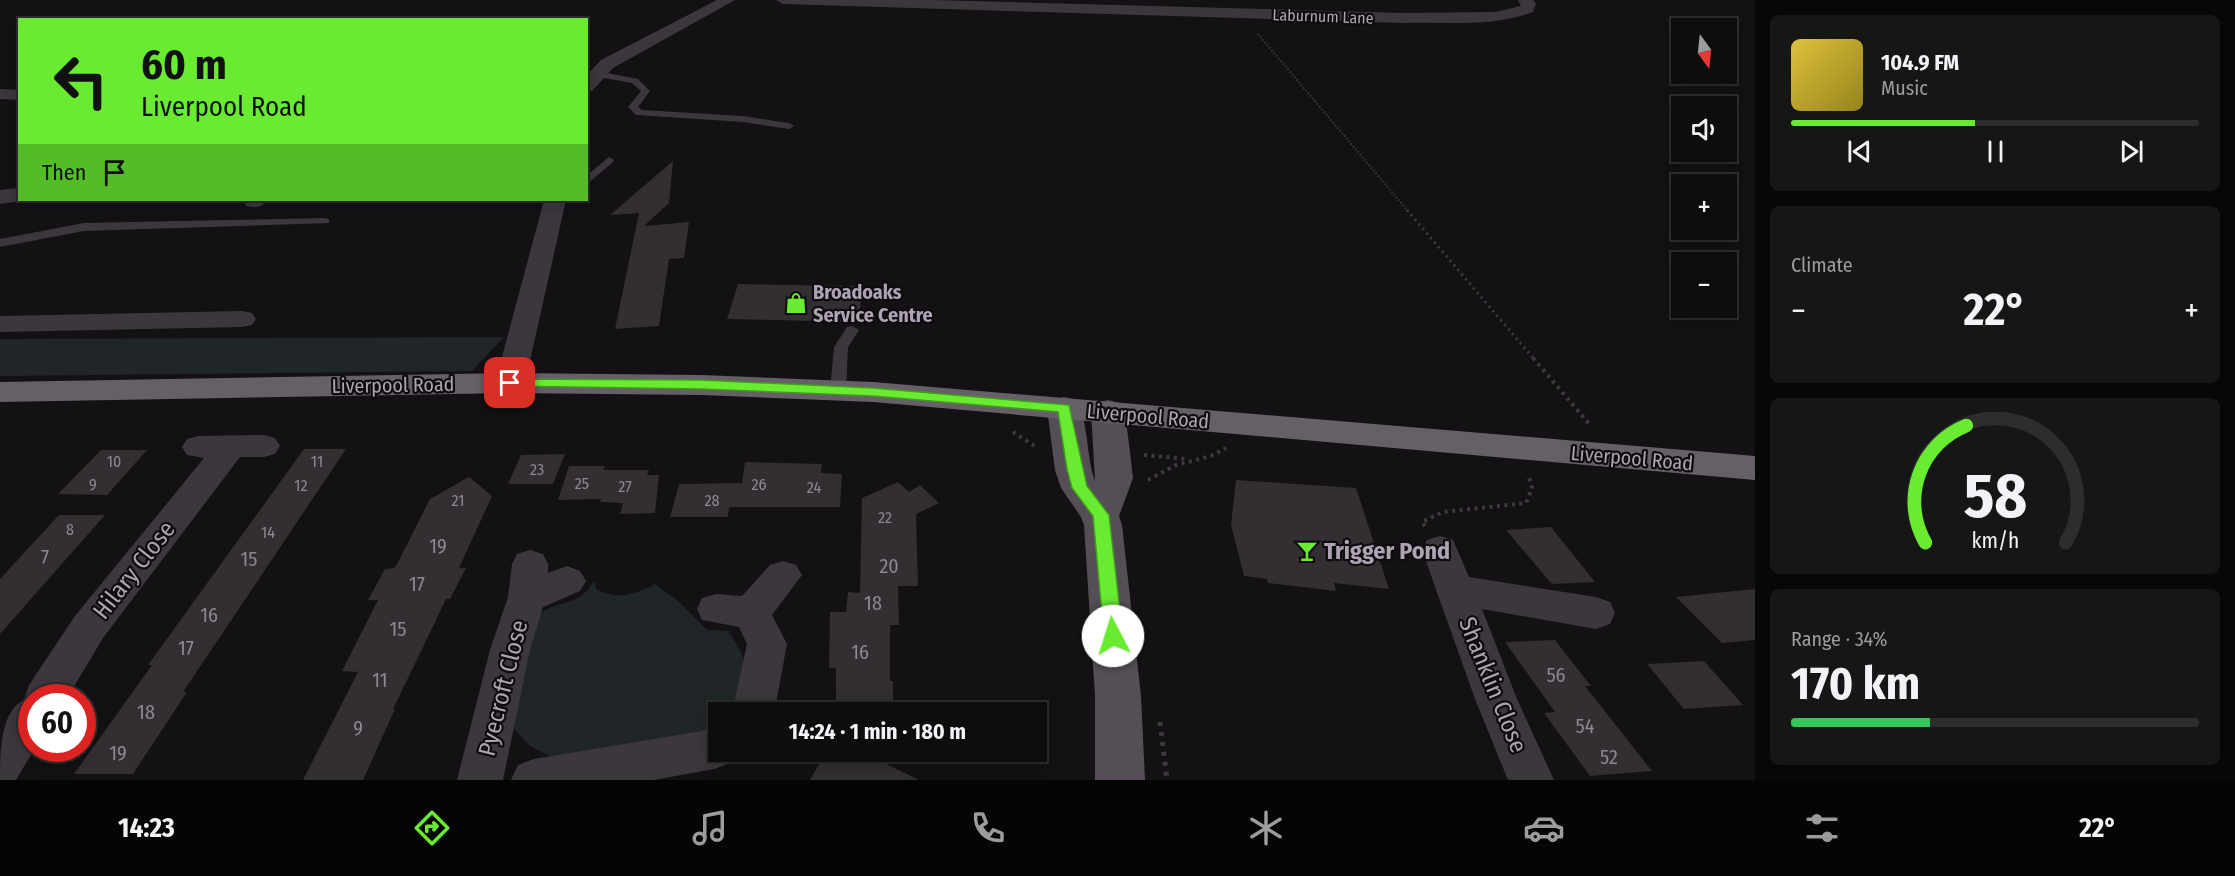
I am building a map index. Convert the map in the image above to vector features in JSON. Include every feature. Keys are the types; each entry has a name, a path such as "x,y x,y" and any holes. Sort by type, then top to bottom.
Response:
{"highway":[{"name":"Liverpool Road","path":"0,392 510,383 701,385 838,391 1108,411 1755,468"}],"main road":[{"path":"1064,408 1074,469 1080,488 1101,515"},
{"path":"1108,411 1115,478 1101,515 1119,696 1120,780"}],"street":[{"path":"591,81 607,64 728,0"},
{"name":"Laburnum Lane","path":"783,0 1404,18 1495,16 1517,13 1528,9 1529,4 1525,0"},
{"path":"0,94 18,95"},
{"path":"0,197 18,195"},
{"path":"510,383 558,203"},
{"path":"0,324 242,319"},
{"name":"Hilary Close","path":"53,684 89,627 231,446"},
{"name":"Shanklin Close","path":"1440,550 1496,699 1531,780"},
{"path":"755,702 767,644 734,611 783,575"},
{"name":"Pyecroft Close","path":"480,780 528,581 567,581"},
{"name":"Shanklin Close","path":"1456,590 1596,613"},
{"path":"0,765 18,737"},
{"path":"534,780 708,750"}],"lane":[{"path":"591,81 635,81 646,92 633,107 649,115 743,119 789,126"},
{"path":"588,180 609,160"},
{"path":"0,243 84,227 325,221"},
{"path":"838,391 841,348 852,330"}],"path":[{"path":"1240,14 1617,456"},
{"path":"1010,430 1039,449"},
{"path":"1440,550 1422,522 1443,512 1526,503 1532,488 1519,448"},
{"path":"1145,482 1162,470 1191,460"},
{"path":"1159,710 1167,780"}],"shaded area":[{"path":"504,337 472,371 0,376 0,339"},
{"path":"594,580 597,590 613,595 626,595 655,584 678,601 707,630 728,631 742,654 748,672 749,689 746,697 742,702 708,702 708,732 702,737 568,766 530,746 506,720 528,628 539,614 581,596"}],"building":[{"path":"673,161 669,203 644,226 689,222 684,258 669,259 659,326 615,329 639,213 610,215"},
{"name":"Broadoaks Service Centre","path":"738,284 862,286 859,322 727,319"},
{"path":"304,449 346,449 183,692 187,692 133,774 74,774 83,762 96,762 96,743 152,665 148,665"},
{"path":"101,450 147,450 107,495 58,494"},
{"path":"565,454 553,484 508,484 521,455"},
{"path":"745,462 822,464 821,473 842,474 840,507 729,507 728,517 670,517 679,484 742,483"},
{"path":"569,466 605,466 603,470 649,470 647,475 659,475 655,513 620,514 623,503 600,502 601,499 558,500"},
{"path":"469,477 492,496 459,568 466,568 450,599 446,599 393,709 395,709 363,780 303,780 358,672 342,671 378,600 368,600 385,569 395,568 430,499"},
{"name":"Trigger Pond","path":"1236,480 1356,488 1389,589 1334,583 1336,591 1268,583 1267,579 1244,576 1231,525"},
{"path":"898,482 909,492 920,485 939,503 916,514 918,586 898,586 899,625 890,625 890,681 893,681 893,702 836,702 836,668 829,668 830,612 846,612 848,592 860,593 862,498"},
{"path":"59,515 105,515 0,634 0,579"},
{"path":"1551,527 1595,582 1552,584 1506,530"},
{"path":"1755,589 1755,640 1722,643 1676,597"},
{"path":"1555,640 1591,686 1585,686 1652,771 1590,776 1544,713 1555,712 1505,642"},
{"path":"1704,661 1743,705 1684,709 1647,664"},
{"path":"820,762 882,762 919,780 810,780"}],"place":[{"name":"Broadoaks Service Centre","path":"796,303"},
{"name":"Trigger Pond","path":"1307,551"}],"route":[{"path":"510,383 632,383 873,392 1064,408 1074,469 1080,488 1101,515 1113,636"}]}
